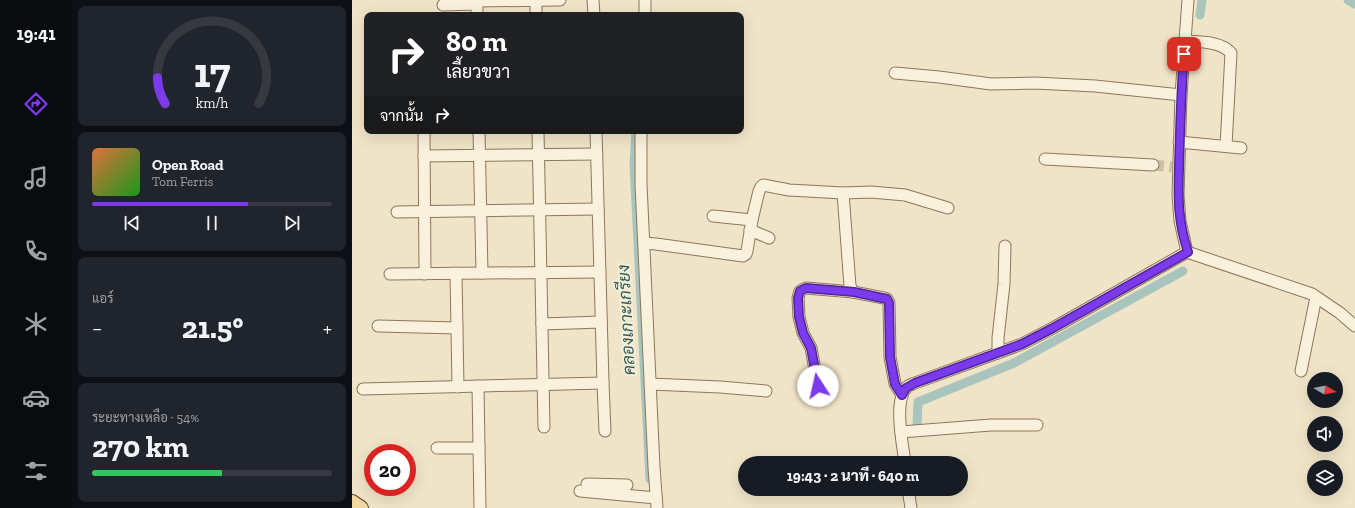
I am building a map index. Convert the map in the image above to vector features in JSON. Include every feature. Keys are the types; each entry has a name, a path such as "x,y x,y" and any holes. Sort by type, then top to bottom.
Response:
{"main road":[{"path":"352,502 361,508"}],"street":[{"path":"536,0 536,12"},
{"path":"443,4 560,0"},
{"path":"593,0 594,12"},
{"path":"644,0 645,12"},
{"path":"1188,0 1184,41 1179,142 1176,167 1180,221 1188,252"},
{"path":"1184,41 1221,45 1231,53 1226,146"},
{"path":"895,73 991,84 1035,83 1095,86 1181,95"},
{"path":"424,134 425,274"},
{"path":"480,134 482,273"},
{"path":"538,134 544,427"},
{"path":"596,134 605,431"},
{"path":"583,488 627,486 653,500 650,384 641,184 641,134"},
{"path":"1179,142 1241,148"},
{"path":"424,156 597,154"},
{"path":"1045,159 1153,165"},
{"path":"644,243 743,256 746,254 759,191 763,185 789,190 843,193 871,192 905,195 948,208"},
{"path":"843,193 850,286 854,292"},
{"path":"398,212 598,210"},
{"path":"713,216 751,225 769,238"},
{"path":"998,353 998,338 1004,284 1005,246"},
{"path":"904,456 900,406 902,395 906,388 915,383 1022,344 1188,252 1312,294 1340,313 1355,326"},
{"path":"390,274 600,272"},
{"path":"456,274 458,387"},
{"path":"818,386 811,348 803,333 799,317 798,298 800,291 806,288 854,292 887,299 889,303 890,357 895,384 902,395"},
{"path":"1301,371 1316,297"},
{"path":"542,324 601,322"},
{"path":"378,326 457,328"},
{"path":"363,389 603,383"},
{"path":"650,384 720,387 766,391"},
{"path":"478,386 480,508"},
{"path":"901,432 991,425 1037,425"},
{"path":"437,448 479,448"},
{"path":"909,496 911,508"}],"waterway":[{"path":"1200,15 1202,0"},
{"path":"1348,0 1355,4"},
{"name":"คลองเกาะเกรียง","path":"636,134 634,165 650,479"},
{"path":"917,426 918,402 1014,363 1183,271"}],"tunnel":[{"path":"1153,165 1172,167"}],"route":[{"path":"818,386 811,348 803,333 799,317 798,298 802,289 806,288 854,292 887,299 889,303 890,357 895,384 902,395 906,388 915,383 1022,344 1188,252 1182,235 1178,195 1179,142 1184,54"}]}
